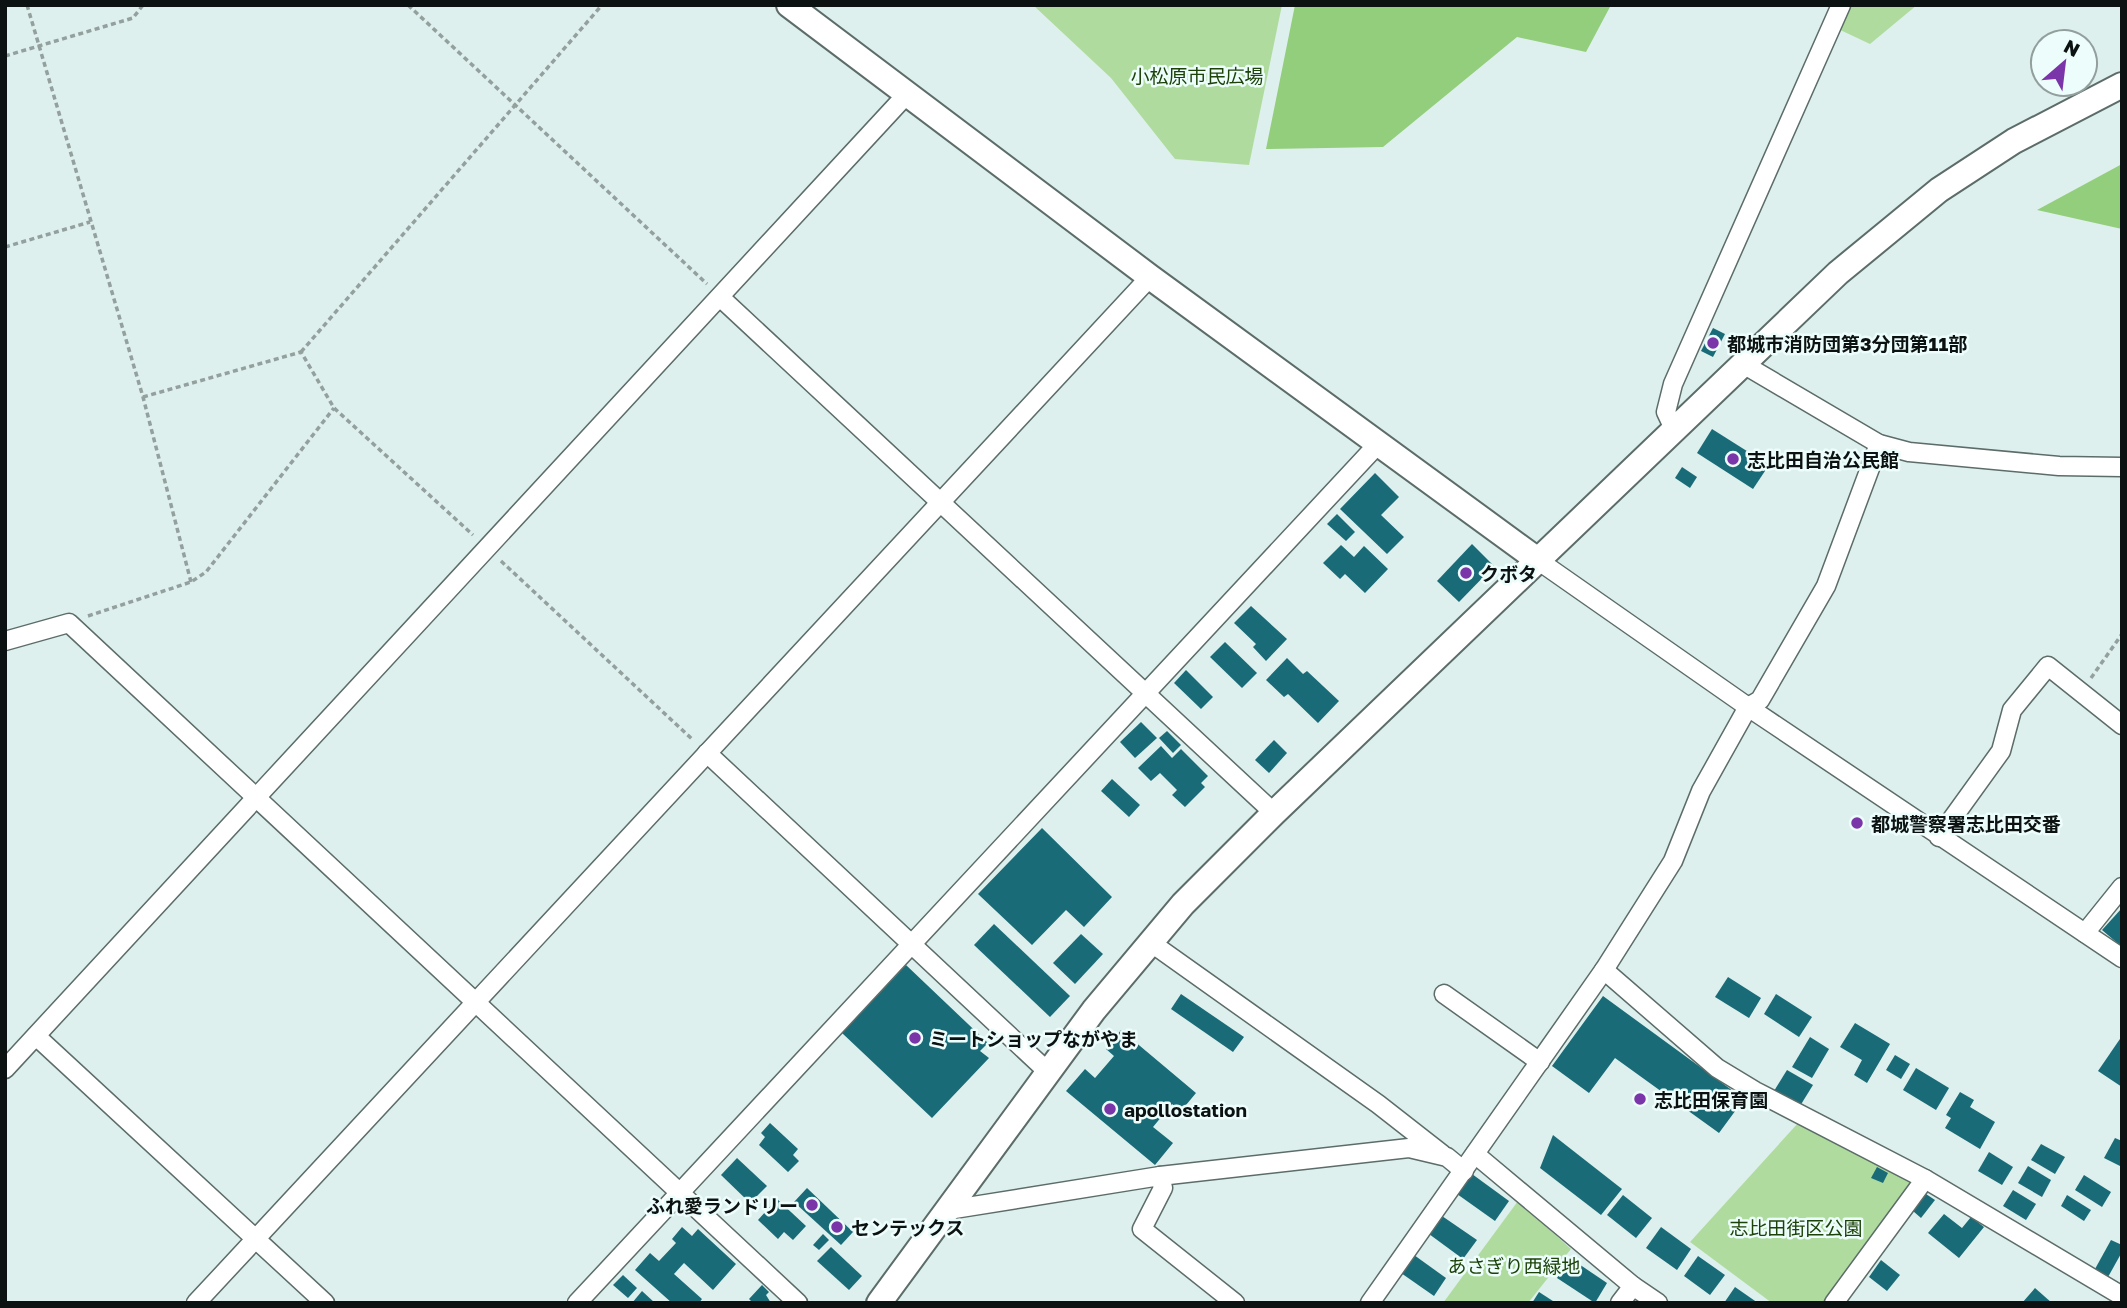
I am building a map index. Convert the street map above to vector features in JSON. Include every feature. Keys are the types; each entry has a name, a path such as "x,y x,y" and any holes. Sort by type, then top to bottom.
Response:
{"street":[{"path":"789,5 1150,277 1539,561 1748,707 2122,958"},
{"path":"1674,429 1666,412 1673,384 1841,5"},
{"path":"879,1303 1047,1071 1150,942 1183,904 1274,813 1838,273 1939,190 2014,141 2122,85"},
{"path":"5,1069 907,94"},
{"path":"196,1303 1150,277"},
{"path":"721,298 1274,813"},
{"path":"1743,364 1879,444 1909,452 2059,466 2122,467"},
{"path":"577,1303 1378,443"},
{"path":"1370,1303 1604,970 1673,861 1702,791 1748,707 1760,700 1826,586 1879,444"},
{"path":"5,641 69,623 798,1303"},
{"path":"1940,837 2001,751 2011,710 2048,666 2122,725"},
{"path":"707,753 1047,1071"},
{"path":"2085,933 2122,887"},
{"path":"1150,942 1378,1104 1464,1171"},
{"path":"1604,970 1717,1068 1755,1091 1925,1179 2122,1296"},
{"path":"1444,994 1540,1062"},
{"path":"36,1036 325,1303"},
{"path":"948,1210 1160,1176 1409,1148 1447,1157"},
{"path":"1475,1154 1633,1286 1658,1303"},
{"path":"1160,1176 1163,1188 1142,1229 1235,1303"},
{"path":"1834,1303 1925,1179"},
{"path":"1620,1303 1633,1286"}],"path":[{"path":"27,5 143,397 191,582"},
{"path":"5,56 133,18 143,5"},
{"path":"408,5 721,298"},
{"path":"143,397 301,352 602,5"},
{"path":"5,247 90,222"},
{"path":"301,352 334,408 707,753"},
{"path":"69,623 191,582 216,562 334,408"},
{"path":"2080,692 2122,634"}],"green space":[{"name":"小松原市民広場","path":"1033,5 1282,5 1249,165 1175,159 1111,78"},
{"path":"1295,5 1611,5 1586,52 1517,37 1383,147 1266,149"},
{"path":"1849,5 1917,5 1870,44 1836,28"},
{"path":"2122,164 2122,229 2037,210"},
{"name":"志比田街区公園","path":"1799,1122 1911,1177 1911,1187 1825,1303 1772,1303 1690,1242"},
{"name":"あさぎり西緑地","path":"1518,1201 1571,1249 1528,1303 1443,1303"}],"building":[{"name":"都城市消防団第3分団第11部","path":"1713,328 1725,334 1713,357 1701,351"},
{"name":"志比田自治公民館","path":"1712,429 1769,465 1753,489 1697,453"},
{"path":"1682,467 1697,477 1690,488 1675,478"},
{"path":"1375,473 1399,497 1381,515 1404,537 1387,554 1340,509"},
{"path":"1337,514 1355,532 1346,541 1327,524"},
{"name":"クボタ","path":"1472,544 1494,566 1459,602 1437,581"},
{"path":"1341,545 1354,557 1364,546 1388,569 1365,593 1345,574 1340,579 1323,563"},
{"path":"1251,606 1287,639 1266,661 1253,647 1256,644 1234,623"},
{"path":"1225,642 1257,673 1242,688 1210,657"},
{"path":"1287,658 1303,674 1307,671 1339,701 1318,723 1288,694 1284,697 1266,680"},
{"path":"1186,670 1213,697 1201,709 1174,683"},
{"path":"1141,722 1157,738 1135,758 1120,742"},
{"path":"1167,731 1181,745 1173,753 1159,738"},
{"path":"1274,740 1287,753 1269,773 1255,760"},
{"path":"1161,746 1172,758 1181,749 1208,776 1201,783 1205,787 1185,807 1172,795 1177,790 1160,773 1151,781 1138,768"},
{"path":"1112,779 1140,805 1129,817 1101,791"},
{"path":"1042,828 1112,897 1084,927 1066,910 1032,945 978,894"},
{"path":"2122,908 2122,947 2102,930"},
{"path":"994,924 1070,996 1050,1017 974,945"},
{"path":"1081,934 1103,954 1075,984 1053,963"},
{"name":"ミートショップながやま","path":"906,965 988,1043 980,1051 989,1058 932,1118 842,1033"},
{"path":"1728,977 1761,998 1749,1018 1715,997"},
{"path":"1181,994 1244,1037 1233,1052 1171,1009"},
{"path":"1776,994 1812,1017 1799,1037 1764,1014"},
{"path":"1603,996 1744,1099 1719,1133 1615,1058 1589,1093 1552,1066"},
{"path":"1855,1023 1890,1044 1867,1083 1854,1075 1862,1060 1840,1047"},
{"path":"1121,1030 1196,1093 1181,1111 1172,1104 1153,1127 1173,1143 1155,1165 1066,1091 1085,1069 1095,1078 1114,1056 1106,1049"},
{"path":"2122,1036 2122,1087 2098,1071"},
{"path":"1810,1037 1829,1049 1812,1078 1792,1067"},
{"path":"1895,1055 1910,1064 1901,1079 1886,1070"},
{"path":"1916,1068 1949,1088 1936,1110 1903,1090"},
{"path":"1787,1070 1813,1085 1800,1106 1774,1091"},
{"path":"1960,1092 1974,1100 1970,1107 1995,1122 1980,1149 1945,1128 1951,1118 1946,1115"},
{"path":"770,1123 798,1149 793,1155 799,1161 788,1172 759,1145 765,1137 761,1133"},
{"path":"1553,1135 1622,1189 1601,1215 1540,1168"},
{"path":"2115,1138 2122,1141 2122,1167 2104,1158"},
{"path":"2041,1144 2065,1157 2055,1174 2031,1160"},
{"path":"1989,1152 2013,1167 2002,1185 1978,1171"},
{"path":"737,1158 767,1186 750,1203 721,1175"},
{"path":"2028,1166 2051,1180 2042,1197 2018,1183"},
{"path":"1877,1167 1888,1173 1883,1183 1871,1178"},
{"path":"1472,1174 1509,1201 1495,1221 1457,1194"},
{"path":"2084,1175 2111,1192 2102,1207 2075,1190"},
{"path":"807,1188 853,1232 841,1245 794,1202"},
{"path":"2013,1190 2036,1204 2026,1220 2003,1206"},
{"path":"1926,1194 1935,1200 1921,1218 1913,1211"},
{"path":"1623,1195 1652,1218 1636,1238 1607,1215"},
{"path":"2067,1195 2091,1210 2084,1221 2061,1206"},
{"path":"777,1199 806,1226 793,1240 784,1232 778,1239 758,1220"},
{"path":"1944,1214 1962,1228 1971,1217 1984,1227 1959,1258 1928,1233"},
{"path":"1442,1216 1477,1240 1463,1259 1429,1234"},
{"path":"682,1227 692,1236 698,1229 736,1264 713,1290 684,1263 674,1274 702,1299 699,1303 672,1303 635,1270 650,1253 659,1261 676,1243 672,1239"},
{"path":"1661,1227 1691,1249 1677,1270 1646,1248"},
{"path":"823,1234 829,1240 819,1250 813,1245"},
{"path":"2111,1240 2122,1245 2122,1252 2108,1277 2095,1269"},
{"path":"831,1247 862,1276 849,1290 817,1261"},
{"path":"1414,1255 1446,1278 1434,1296 1401,1273"},
{"path":"1698,1256 1725,1275 1710,1295 1684,1276"},
{"path":"1570,1258 1607,1283 1595,1303 1557,1278"},
{"path":"1881,1260 1900,1275 1887,1291 1869,1277"},
{"path":"623,1275 637,1288 628,1298 613,1285"},
{"path":"762,1285 769,1292 766,1295 771,1303 753,1303 749,1299"},
{"path":"1735,1287 1758,1303 1724,1303"},
{"path":"2035,1288 2052,1303 2022,1303"},
{"path":"642,1291 655,1303 632,1303"},
{"path":"1539,1292 1556,1303 1532,1303"}],"place":[{"name":"都城市消防団第3分団第11部","path":"1713,343"},
{"name":"志比田自治公民館","path":"1733,459"},
{"name":"クボタ","path":"1466,573"},
{"name":"都城警察署志比田交番","path":"1857,823"},
{"name":"ミートショップながやま","path":"915,1038"},
{"name":"志比田保育園","path":"1640,1099"},
{"name":"apollostation","path":"1110,1109"},
{"name":"ふれ愛ランドリー","path":"812,1205"},
{"name":"センテックス","path":"837,1227"}]}
